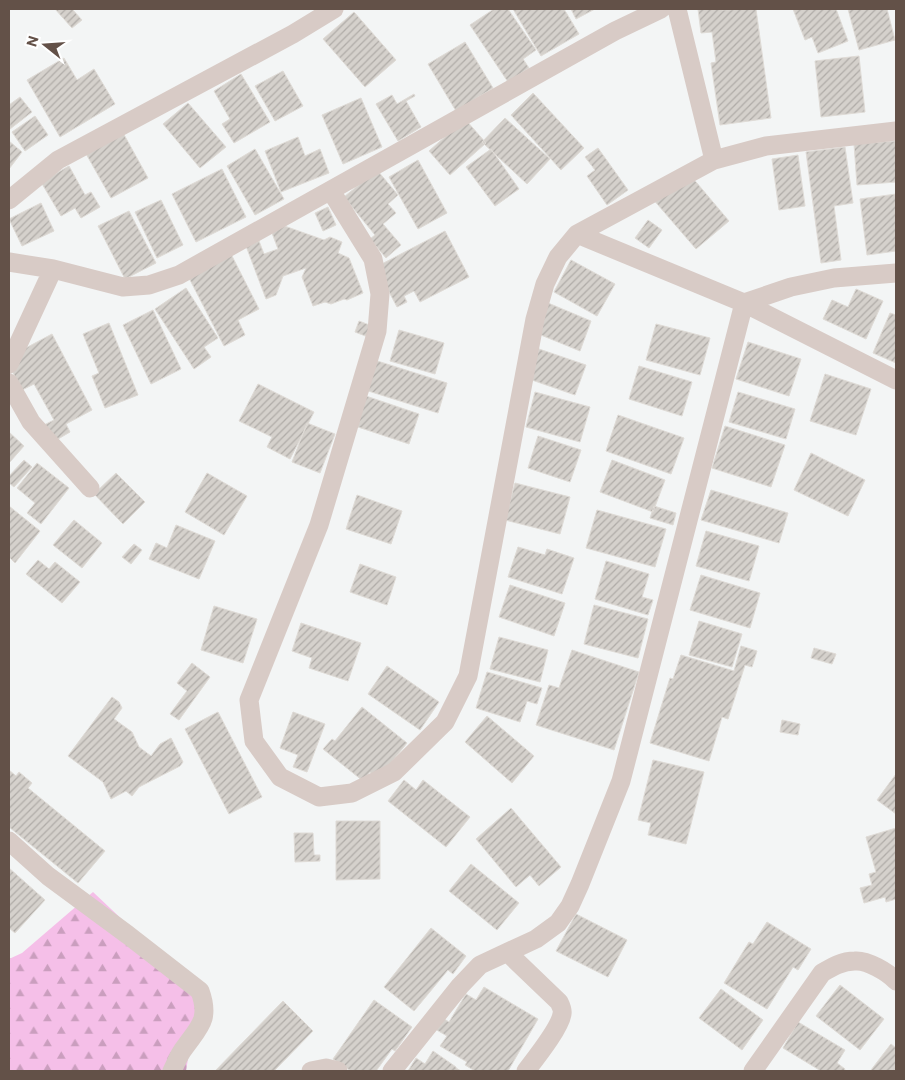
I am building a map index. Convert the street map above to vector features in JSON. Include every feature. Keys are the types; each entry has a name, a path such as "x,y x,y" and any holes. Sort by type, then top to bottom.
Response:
{"street":[{"path":"9,200 58,160 292,34 334,9"},
{"path":"677,9 714,160"},
{"path":"9,262 53,269 123,287 149,285 179,275 655,10"},
{"path":"331,191 373,258 380,294 377,331 319,525 249,700 254,742 280,777 319,796 352,793 394,772 445,722 468,676 535,319 545,284 558,257 576,234 714,160 766,146 896,132"},
{"path":"576,234 744,303 896,380"},
{"path":"9,364 53,269"},
{"path":"744,303 791,287 834,278 896,273"},
{"path":"392,1071 460,986 480,965 536,939 558,923 570,906 621,781 744,303"},
{"path":"9,383 30,422 90,488"},
{"path":"9,841 48,876 200,991 204,1002 203,1020 198,1031 179,1055 172,1071"},
{"path":"508,953 560,1002 562,1008 558,1025 526,1071"},
{"path":"753,1071 822,973 836,964 856,960 882,970 896,981"},
{"path":"311,1071 326,1068 338,1071"}],"green space":[{"path":"93,892 199,992 186,1071 9,1071 9,959 22,953"}],"building":[{"path":"55,9 72,9 82,20 72,28"},
{"path":"494,9 508,9 536,50 523,59 529,68 508,82 470,25"},
{"path":"513,9 564,9 579,34 541,56"},
{"path":"571,9 595,9 576,19"},
{"path":"698,9 756,9 771,118 720,125 711,63 716,62 712,32 701,33"},
{"path":"793,9 836,9 848,41 818,53 812,37 805,40"},
{"path":"848,9 887,9 895,40 859,50"},
{"path":"354,12 396,60 365,87 323,39"},
{"path":"465,42 493,88 456,111 428,64"},
{"path":"859,56 865,112 821,117 815,61"},
{"path":"64,58 77,80 94,69 115,104 60,137 27,80"},
{"path":"283,71 303,106 275,121 255,86"},
{"path":"241,74 270,122 234,143 222,124 230,119 214,91"},
{"path":"533,93 584,148 561,170 511,115"},
{"path":"414,94 415,96 406,101 421,127 398,141 376,104 392,95 397,104"},
{"path":"20,97 32,112 10,129 9,105"},
{"path":"361,98 382,147 343,164 322,115"},
{"path":"188,103 226,147 200,168 163,124"},
{"path":"35,116 48,135 25,151 12,132"},
{"path":"505,118 550,159 527,184 482,142"},
{"path":"465,119 486,143 450,175 429,151"},
{"path":"122,131 148,178 111,198 85,152"},
{"path":"298,137 305,156 320,149 329,173 281,192 265,151"},
{"path":"9,141 22,152 9,169"},
{"path":"896,141 896,182 857,185 854,144"},
{"path":"845,147 853,203 834,206 841,260 821,263 806,152"},
{"path":"598,148 628,190 607,205 587,176 595,170 585,157"},
{"path":"255,149 284,199 255,215 227,166"},
{"path":"491,149 519,189 495,206 466,167"},
{"path":"798,155 805,206 779,210 772,159"},
{"path":"418,160 447,213 418,229 389,177"},
{"path":"69,166 85,195 91,192 100,207 81,218 75,208 61,216 41,182"},
{"path":"222,169 246,217 196,242 172,194"},
{"path":"377,170 398,195 388,204 396,213 383,224 401,245 386,258 370,239 375,235 344,197"},
{"path":"691,176 729,221 696,249 652,198"},
{"path":"896,194 896,251 867,255 860,199"},
{"path":"161,200 183,245 157,258 135,212"},
{"path":"41,203 54,231 22,246 9,219"},
{"path":"328,207 336,225 323,231 315,213"},
{"path":"129,211 156,263 125,279 98,226"},
{"path":"648,220 662,230 649,248 635,238"},
{"path":"276,223 324,240 330,237 342,242 338,253 349,258 363,293 347,300 344,299 331,304 325,302 313,306 302,277 306,268 283,276 276,295 266,299 246,246 259,241 264,254 278,249 272,233"},
{"path":"445,231 469,277 420,302 414,291 404,296 407,302 397,307 376,267"},
{"path":"231,254 259,309 238,320 245,335 224,346 188,276"},
{"path":"571,260 615,284 597,316 554,292"},
{"path":"186,288 218,338 204,347 211,357 194,369 155,309"},
{"path":"856,289 883,301 866,339 823,319 832,300 848,307"},
{"path":"548,303 591,321 580,351 536,333"},
{"path":"153,310 181,369 151,384 123,325"},
{"path":"890,313 896,315 896,363 873,353"},
{"path":"359,321 372,326 368,337 355,332"},
{"path":"109,323 138,395 105,408 92,376 99,373 83,334"},
{"path":"656,324 710,338 700,375 646,360"},
{"path":"399,330 444,343 435,374 390,361"},
{"path":"52,334 92,410 66,424 70,432 53,442 44,425 54,420 34,384 22,390 9,365 9,357"},
{"path":"748,342 801,359 789,396 736,379"},
{"path":"539,349 586,365 575,395 529,379"},
{"path":"371,359 447,383 438,413 362,389"},
{"path":"639,366 692,382 682,416 629,399"},
{"path":"825,374 871,389 856,435 810,421"},
{"path":"258,384 314,412 290,459 267,447 272,437 239,421"},
{"path":"535,392 590,407 580,442 526,427"},
{"path":"738,392 795,409 786,439 729,422"},
{"path":"363,395 419,414 409,444 352,425"},
{"path":"618,415 684,438 671,474 606,451"},
{"path":"307,423 335,434 320,473 292,462"},
{"path":"725,426 785,445 771,487 712,468"},
{"path":"9,432 24,446 9,463"},
{"path":"538,436 581,450 570,482 528,468"},
{"path":"811,453 865,480 848,516 794,490"},
{"path":"24,460 32,467 14,487 9,483 9,476"},
{"path":"612,460 665,480 653,512 600,492"},
{"path":"37,463 69,488 41,524 27,513 35,503 17,488"},
{"path":"116,473 145,502 123,524 94,494"},
{"path":"207,473 247,496 224,535 185,512"},
{"path":"515,483 570,497 560,534 505,520"},
{"path":"711,490 788,513 779,543 701,520"},
{"path":"357,495 402,511 391,544 346,529"},
{"path":"9,506 40,531 15,563 9,557"},
{"path":"654,506 676,513 673,525 650,518"},
{"path":"597,510 666,529 655,567 586,548"},
{"path":"74,520 102,543 82,568 53,545"},
{"path":"176,525 215,541 199,579 149,559 156,543 167,548"},
{"path":"706,531 759,546 749,581 696,566"},
{"path":"134,544 142,550 131,564 122,557"},
{"path":"518,547 545,555 547,549 574,558 562,594 508,577"},
{"path":"38,560 49,569 55,562 80,582 62,603 26,574"},
{"path":"606,561 649,574 642,597 653,600 648,615 595,599"},
{"path":"360,564 396,577 387,605 350,592"},
{"path":"701,575 760,593 750,628 690,610"},
{"path":"510,585 565,603 554,636 499,617"},
{"path":"594,605 648,619 638,658 584,644"},
{"path":"214,606 257,619 243,663 201,650"},
{"path":"699,621 742,634 732,667 689,655"},
{"path":"301,623 361,643 348,681 309,668 312,658 292,651"},
{"path":"499,637 548,650 540,682 490,669"},
{"path":"741,646 757,651 752,667 745,665 728,719 722,717 709,761 650,743 670,678 673,679 681,655 734,671"},
{"path":"814,648 836,654 832,664 811,658"},
{"path":"572,650 639,672 614,750 536,725 549,685 559,688"},
{"path":"192,663 210,677 179,720 170,714 187,691 177,683"},
{"path":"387,666 439,702 420,730 368,694"},
{"path":"487,672 542,688 537,704 527,701 520,722 476,708"},
{"path":"112,697 119,702 122,708 114,719 132,732 139,747 151,756 160,744 171,738 183,762 180,766 139,787 132,796 126,791 111,799 103,782 68,756"},
{"path":"362,707 407,743 378,779 370,772 363,781 323,749 332,739 335,741"},
{"path":"218,712 262,797 229,814 185,729"},
{"path":"293,712 325,724 307,772 293,767 298,755 280,748"},
{"path":"487,716 534,756 512,783 465,742"},
{"path":"782,720 800,724 798,735 780,732"},
{"path":"653,760 704,772 686,844 648,835 651,823 638,820"},
{"path":"9,770 16,776 19,772 32,783 28,788 105,851 78,883 9,827"},
{"path":"896,774 896,814 877,800"},
{"path":"404,780 416,790 423,780 470,817 446,847 388,801"},
{"path":"511,808 561,867 539,886 530,875 516,887 476,839"},
{"path":"336,821 380,821 380,879 336,880"},
{"path":"896,828 896,899 886,902 885,897 864,903 860,888 872,885 869,874 876,872 866,837"},
{"path":"294,833 313,833 314,855 320,855 320,861 295,862"},
{"path":"471,864 519,903 497,930 449,891"},
{"path":"9,868 45,900 15,933 9,928"},
{"path":"576,914 627,940 608,977 556,951"},
{"path":"767,922 811,949 798,970 793,967 767,1009 724,983 749,942 753,944"},
{"path":"431,928 466,956 453,974 448,970 414,1011 384,987"},
{"path":"840,985 884,1019 860,1050 816,1016"},
{"path":"484,987 538,1019 508,1071 475,1071 465,1065 467,1062 440,1046 447,1036 435,1029 441,1017 449,1022 466,994 476,1000"},
{"path":"721,989 763,1020 742,1050 699,1018"},
{"path":"374,1000 412,1027 395,1051 392,1049 376,1071 351,1071 333,1059"},
{"path":"283,1001 313,1031 274,1071 215,1071"},
{"path":"798,1022 845,1050 837,1063 845,1069 844,1071 821,1071 783,1048"},
{"path":"891,1044 896,1048 896,1068 894,1071 871,1070"},
{"path":"433,1051 461,1071 408,1071 416,1058 425,1064"}]}
